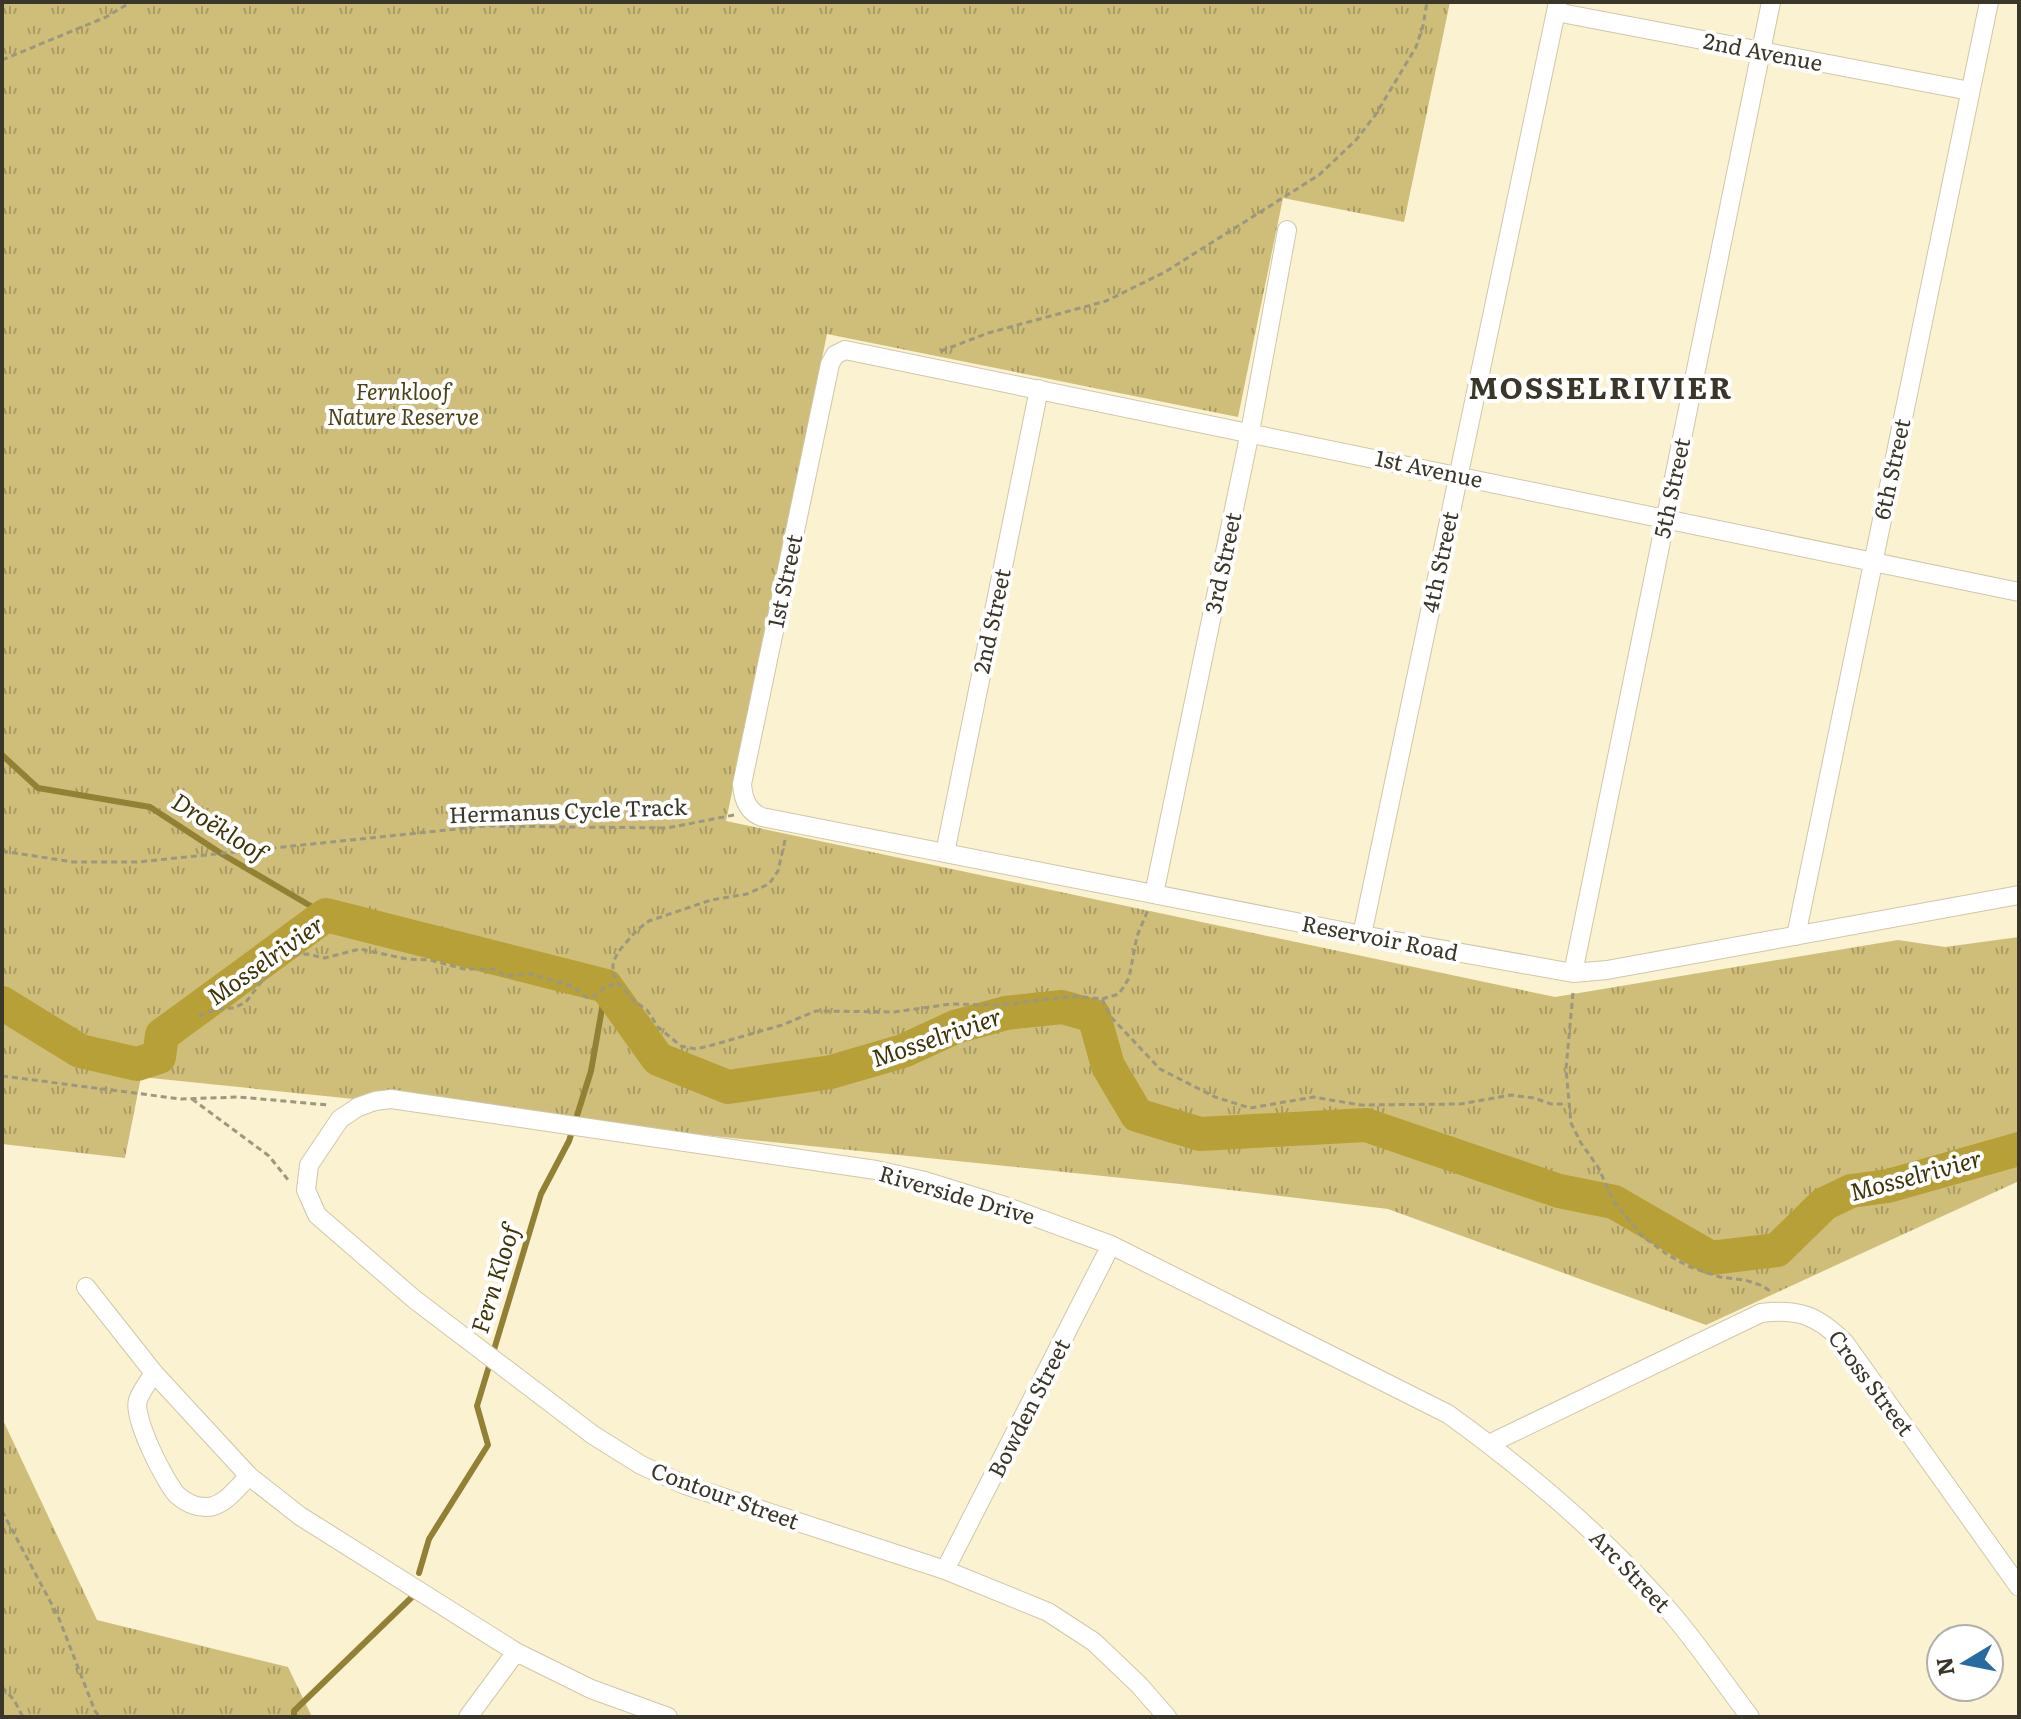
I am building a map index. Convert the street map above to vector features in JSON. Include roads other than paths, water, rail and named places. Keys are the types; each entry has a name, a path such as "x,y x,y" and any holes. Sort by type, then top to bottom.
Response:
{"street":[{"name":"5th Street","path":"1573,973 1771,2"},
{"name":"6th Street","path":"1796,936 1989,2"},
{"name":"2nd Avenue","path":"1557,7 1761,51 1970,91"},
{"name":"4th Street","path":"1362,935 1557,7"},
{"name":"3rd Street","path":"1154,894 1250,432 1287,230"},
{"name":"1st Avenue","path":"839,352 852,351 1459,474 2019,592"},
{"name":"1st Street","path":"751,811 743,796 742,784 830,364 839,352"},
{"name":"2nd Street","path":"945,853 1039,389"},
{"name":"Reservoir Road","path":"751,811 788,823 1573,973 1607,970 2017,897"},
{"name":"Riverside Drive","path":"309,1165 340,1119 358,1107 391,1099 901,1176 1002,1205 1111,1245 1448,1414 1489,1444"},
{"name":"Contour Street","path":"309,1165 306,1190 317,1215 414,1299 593,1435 641,1465 685,1485 945,1570 1048,1612 1094,1642 1167,1717"},
{"name":"Bowden Street","path":"945,1570 1111,1245"},
{"path":"86,1287 154,1373 249,1476 300,1516 516,1652 591,1689 668,1717"},
{"name":"Cross Street","path":"1489,1444 1761,1313 1781,1310 1802,1313 1824,1323 1845,1343 2019,1587"},
{"path":"154,1373 137,1401 137,1413 175,1493 187,1503 207,1508 223,1502 249,1476"},
{"name":"Arc Street","path":"1489,1444 1580,1521 1672,1614 1750,1717"},
{"path":"468,1717 516,1652"}],"waterway":[{"name":"Droëkloof","path":"2,755 38,788 150,807 222,854 326,915"},
{"name":"Mosselrivier","path":"2,1003 80,1051 137,1064 159,1057 162,1035 326,915 606,986 658,1059 728,1087 831,1072 903,1051 955,1027 1006,1013 1062,1007 1094,1016 1108,1066 1137,1115 1200,1134 1366,1125 1559,1191 1614,1202 1711,1258 1777,1250 1824,1204 1851,1191 1888,1186 2019,1149"},
{"name":"Fern Kloof","path":"419,1573 429,1539 488,1445 477,1406 541,1194 569,1141 591,1071 606,986"},
{"name":"Fern Kloof","path":"294,1717 294,1711 412,1597"}],"district":[{"name":"MOSSELRIVIER","path":"1601,389"}],"park label":[{"name":"Fernkloof Nature Reserve","path":"403,404"}]}
